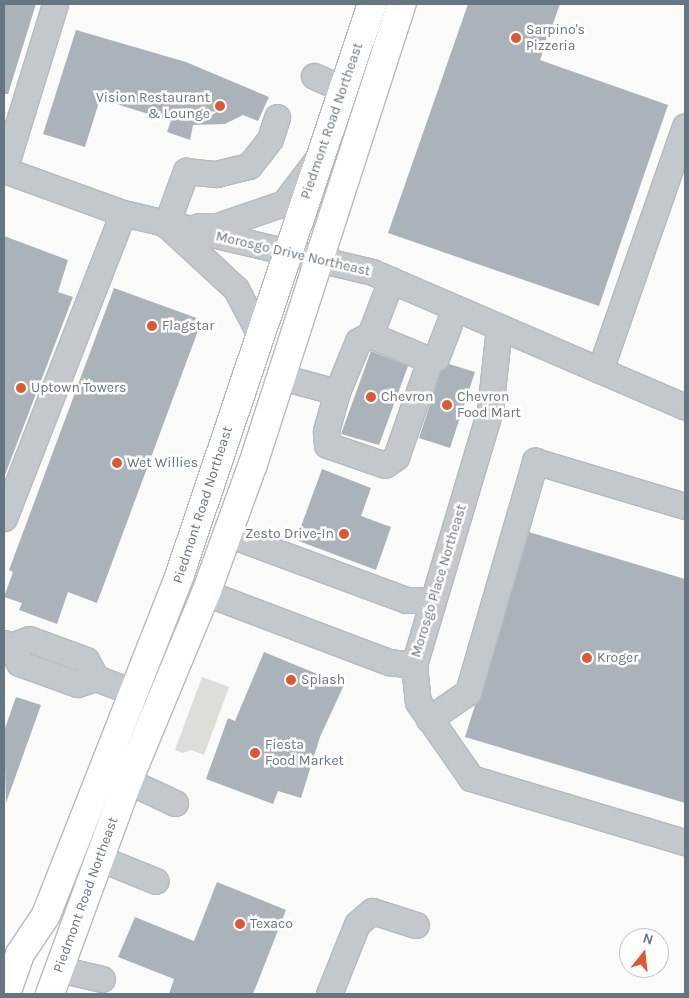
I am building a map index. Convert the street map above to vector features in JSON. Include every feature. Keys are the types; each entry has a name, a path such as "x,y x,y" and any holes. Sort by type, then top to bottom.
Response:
{"main road":[{"name":"Piedmont Road Northeast","path":"6,994 12,964 46,915 180,574 259,333 372,4"},
{"name":"Piedmont Road Northeast","path":"50,994 128,781 206,593 228,534 281,378 402,4"}],"street":[{"path":"4,170 55,4"},
{"path":"314,76 343,89"},
{"path":"166,225 186,171 216,174 249,166 270,139 277,117"},
{"path":"600,370 685,126"},
{"path":"166,225 217,226 265,213 284,203 319,158"},
{"name":"Morosgo Drive Northeast","path":"4,170 123,214 391,280 685,407"},
{"path":"4,518 123,214"},
{"path":"166,225 236,289 259,333"},
{"path":"391,280 370,335 358,341 337,392 326,431 327,445 385,465 396,457 430,360"},
{"path":"370,335 430,360 436,358 455,308"},
{"name":"Morosgo Place Northeast","path":"499,327 490,410 414,665 418,702 471,778 486,785 685,842"},
{"path":"281,378 337,392"},
{"path":"429,719 468,692 535,460 685,506"},
{"path":"228,534 406,600 433,600"},
{"path":"206,593 389,662 414,665"},
{"path":"7,645 29,639 86,660 96,678 133,692"},
{"path":"128,781 175,803"},
{"path":"100,858 156,881"},
{"path":"328,994 357,924 372,911 416,925"},
{"path":"59,969 102,979"}],"shaded area":[{"path":"202,677 229,687 204,755 191,750 183,753 175,750"}],"building":[{"path":"4,4 36,4 8,94 4,94"},
{"path":"468,4 560,4 540,60 668,105 599,306 388,233"},
{"path":"76,30 186,62 269,97 258,121 243,115 225,124 193,125 190,140 167,132 171,121 100,99 85,147 43,134"},
{"name":"Uptown Towers","path":"4,236 68,260 58,292 73,297 5,475"},
{"path":"114,288 202,320 97,603 68,592 57,624 19,610 22,603 4,597 13,572 9,570"},
{"name":"Chevron","path":"371,351 408,366 379,445 341,434"},
{"name":"Chevron Food Mart","path":"449,364 475,372 450,448 419,438 441,371"},
{"name":"Zesto Drive-In","path":"322,469 371,488 361,516 391,527 376,570 296,540"},
{"name":"Kroger","path":"529,532 685,579 685,803 465,737"},
{"path":"264,652 344,685 320,737 301,798 278,791 273,804 206,779 228,718 235,721"},
{"path":"16,697 41,705 6,803 4,731"},
{"name":"Texaco","path":"217,882 286,910 253,994 169,994 174,979 118,957 135,917 194,941"}],"place":[{"name":"Sarpino's Pizzeria","path":"516,38"},
{"name":"Vision Restaurant & Lounge","path":"220,106"},
{"name":"Flagstar","path":"152,326"},
{"name":"Uptown Towers","path":"21,388"},
{"name":"Chevron","path":"371,397"},
{"name":"Chevron Food Mart","path":"447,405"},
{"name":"Wet Willies","path":"117,463"},
{"name":"Zesto Drive-In","path":"344,534"},
{"name":"Kroger","path":"587,658"},
{"name":"Splash","path":"291,680"},
{"name":"Fiesta Food Market","path":"255,753"},
{"name":"Texaco","path":"240,924"}]}
